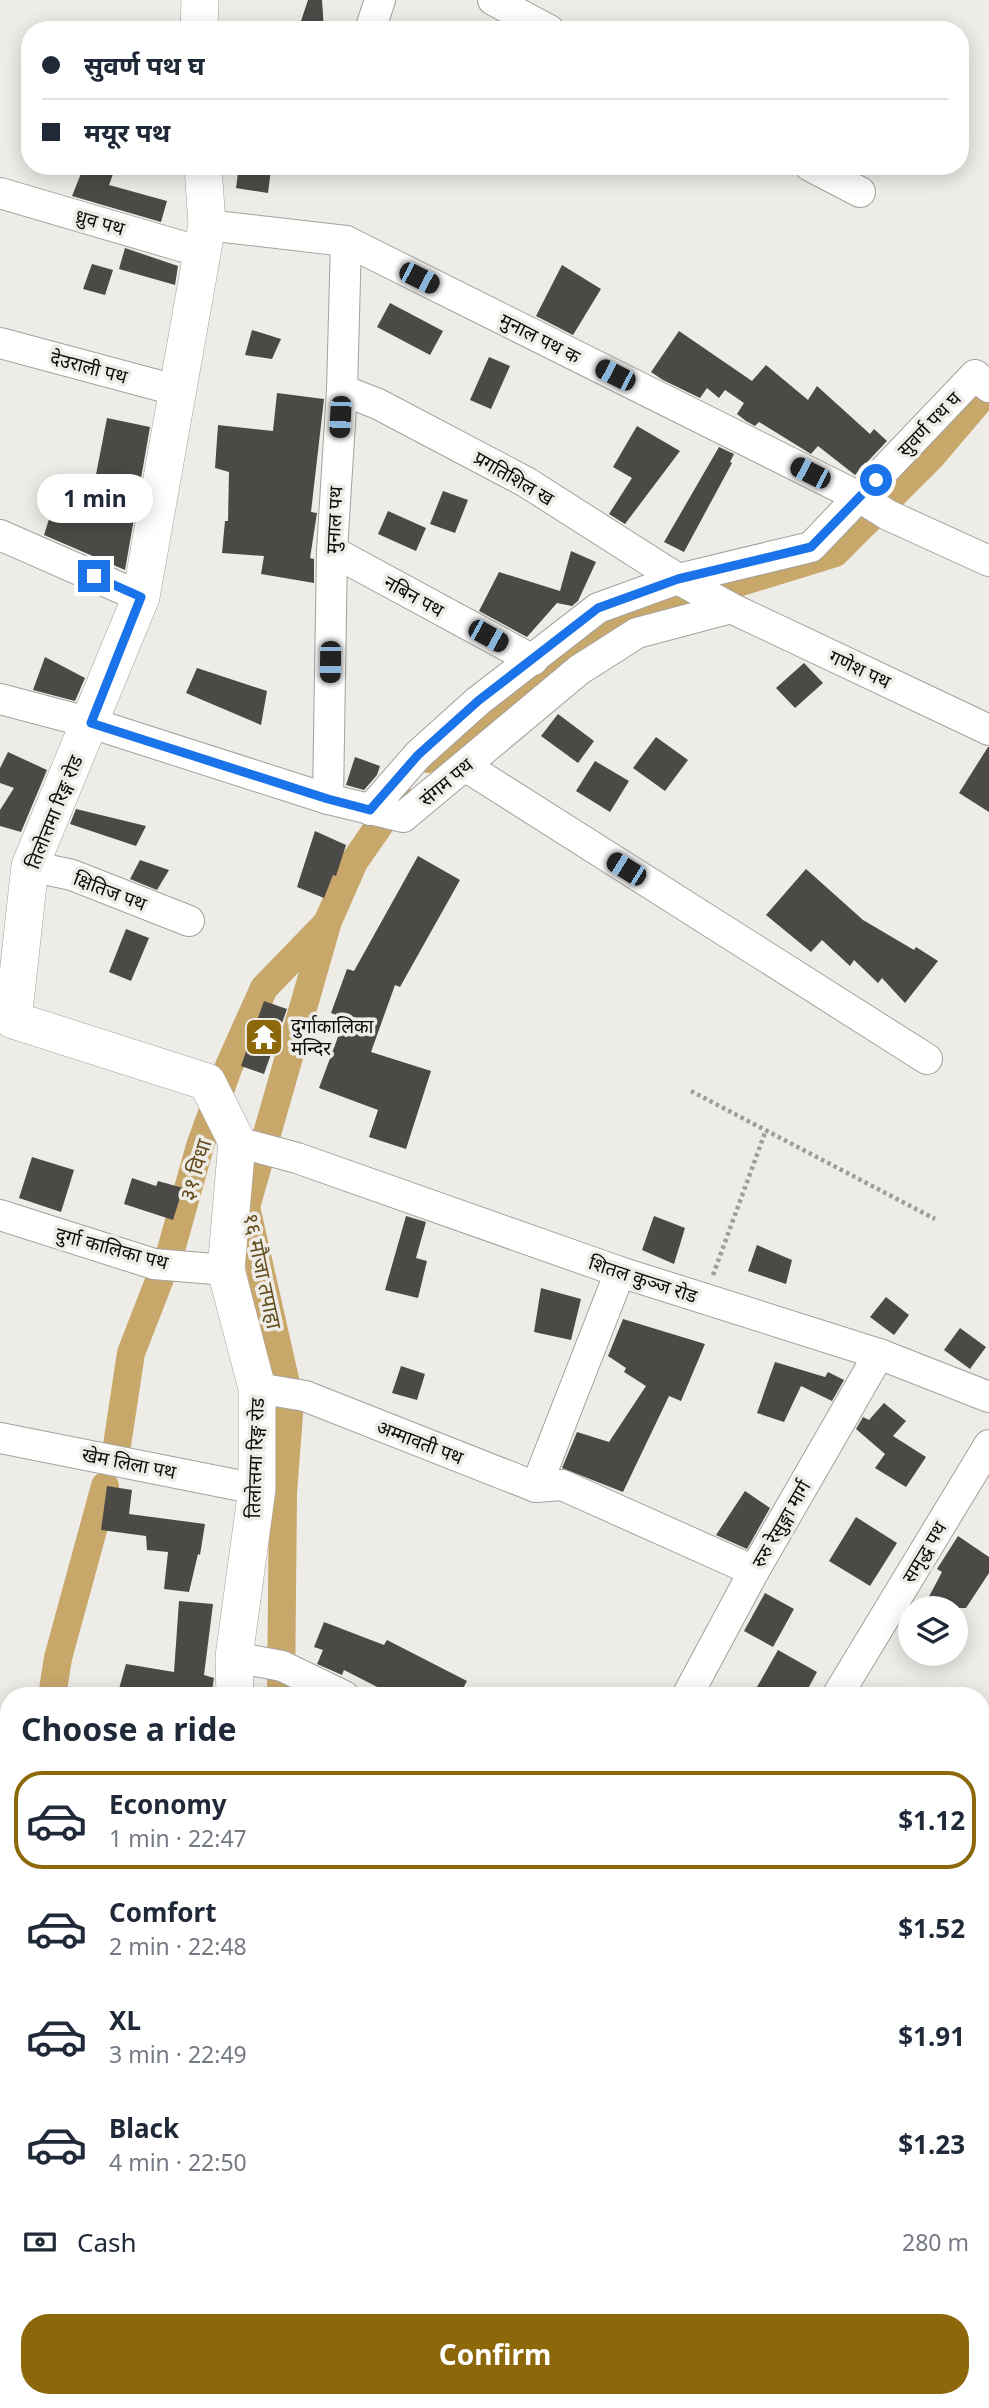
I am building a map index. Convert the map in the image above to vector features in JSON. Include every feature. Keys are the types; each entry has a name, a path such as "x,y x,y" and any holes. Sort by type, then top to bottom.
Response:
{"street":[{"path":"199,21 200,0"},
{"path":"373,21 380,0"},
{"path":"493,0 533,21"},
{"name":"तिलोत्तमा रिङ्ग रोड","path":"204,175 204,238 141,597 30,866 13,1020 207,1082 237,1141 224,1270 257,1388 257,1489 235,1657 235,1687"},
{"path":"827,175 860,192"},
{"name":"ध्रुव पथ","path":"0,193 204,238"},
{"name":"मुनाल पथ क","path":"204,238 346,241 860,498 888,515 989,561"},
{"name":"मुनाल पथ","path":"328,799 332,551 342,390 346,241"},
{"name":"देउराली पथ","path":"0,343 179,391"},
{"name":"सुवर्ण पथ घ","path":"370,810 418,755 478,701 598,608 678,579 811,547 982,381"},
{"name":"प्रगतिशिल ख","path":"342,390 378,404 526,482 678,579 731,608"},
{"path":"0,535 141,597"},
{"name":"नबिन पथ","path":"332,551 533,660"},
{"name":"संगम पथ","path":"0,699 91,723 328,799 404,817 579,670 637,633 731,608"},
{"name":"गणेश पथ","path":"731,608 989,730"},
{"path":"465,766 927,1059"},
{"name":"क्षितिज पथ","path":"30,866 72,875 189,921"},
{"name":"शितल कुञ्ज रोड","path":"237,1141 297,1158 620,1272 879,1354 989,1397"},
{"name":"दुर्गा कालिका पथ","path":"0,1215 154,1264 224,1270"},
{"path":"536,1487 620,1272"},
{"name":"रुरु रेसुङ्गा मार्ग","path":"692,1687 754,1571 879,1354"},
{"name":"अम्मावती पथ","path":"257,1388 305,1396 536,1487 562,1486 754,1571"},
{"name":"खेम लिला पथ","path":"0,1438 257,1489"},
{"name":"समृद्ध पथ","path":"841,1687 989,1445"},
{"path":"235,1657 282,1666 325,1687"}],"path":[{"path":"691,1091 935,1219"},
{"path":"704,1299 766,1130"}],"building":[{"path":"308,0 322,0 323,21 301,21"},
{"path":"80,175 113,175 109,185 167,201 161,222 72,196"},
{"path":"238,175 270,175 268,193 236,188"},
{"path":"125,248 178,266 175,285 119,269"},
{"path":"92,264 113,270 105,295 83,289"},
{"path":"562,265 601,289 573,335 536,316"},
{"path":"390,303 443,331 430,355 377,327"},
{"path":"252,330 281,339 272,359 245,355"},
{"path":"679,331 752,381 766,365 808,400 817,386 870,434 874,429 887,441 855,475 818,446 811,454 759,422 755,426 746,421 737,414 744,403 725,390 719,398 707,388 700,398 663,380 651,372"},
{"path":"489,357 510,366 491,409 470,400"},
{"path":"277,393 324,399 311,512 317,513 310,558 314,559 314,583 261,574 264,556 222,553 225,521 228,521 229,472 215,468 218,425 273,431"},
{"path":"107,418 150,427 125,570 44,535 61,481 93,490"},
{"path":"637,426 680,451 625,524 609,514 632,478 613,467"},
{"path":"719,447 734,454 730,462 732,463 684,552 664,542"},
{"path":"443,491 468,500 455,533 430,524"},
{"path":"388,511 426,528 416,551 378,534"},
{"path":"571,551 596,562 578,601 572,606 557,603 527,637 479,611 499,572 560,591"},
{"path":"45,657 85,678 75,701 33,690"},
{"path":"804,663 823,683 795,708 776,688"},
{"path":"197,668 267,691 261,725 186,693"},
{"path":"558,714 594,741 578,763 541,736"},
{"path":"656,737 688,760 665,791 633,768"},
{"path":"989,747 989,812 959,793"},
{"path":"8,752 47,770 21,832 0,826 0,810 14,788 0,783 0,768"},
{"path":"355,757 380,766 377,775 364,790 346,785"},
{"path":"595,761 629,781 610,812 576,791"},
{"path":"76,809 146,826 136,846 70,824"},
{"path":"315,831 346,845 336,876 333,875 324,898 297,887"},
{"path":"418,856 460,880 400,987 395,985 371,1052 431,1071 406,1149 369,1137 378,1110 319,1088 345,1018 331,1013 347,969 354,971"},
{"path":"140,860 169,870 157,890 130,879"},
{"path":"806,869 863,920 938,961 905,1003 882,978 878,983 854,960 850,966 822,940 811,952 766,915"},
{"path":"126,929 149,938 131,981 109,972"},
{"name":"दुर्गाकालिका मन्दिर","path":"264,1001 287,1009 264,1074 241,1066"},
{"path":"32,1157 74,1170 61,1212 19,1198"},
{"path":"132,1178 156,1186 158,1181 183,1188 173,1220 124,1204"},
{"path":"406,1216 426,1222 416,1258 427,1261 418,1298 385,1290"},
{"path":"654,1216 685,1228 674,1264 642,1250"},
{"path":"757,1245 792,1260 786,1284 748,1271"},
{"path":"541,1288 581,1299 571,1340 534,1332"},
{"path":"886,1297 909,1315 894,1335 870,1317"},
{"path":"623,1319 705,1344 681,1401 669,1396 623,1492 562,1468 577,1432 609,1442 646,1386 624,1372 626,1368 608,1356"},
{"path":"960,1328 986,1347 970,1369 944,1350"},
{"path":"775,1362 825,1377 828,1372 844,1380 832,1401 801,1386 784,1422 757,1413"},
{"path":"401,1366 425,1374 417,1400 392,1393"},
{"path":"884,1403 906,1421 893,1436 926,1457 906,1487 875,1468 885,1454 856,1429 863,1417 869,1420"},
{"path":"107,1486 132,1490 129,1514 205,1524 200,1555 198,1554 189,1592 164,1589 168,1552 147,1550 146,1536 101,1530"},
{"path":"745,1491 770,1508 747,1549 716,1535"},
{"path":"856,1517 897,1543 870,1586 829,1561"},
{"path":"958,1536 989,1557 989,1573 968,1605 968,1596 929,1596 942,1572 937,1569"},
{"path":"765,1593 794,1609 773,1647 744,1631"},
{"path":"179,1601 213,1604 204,1675 214,1678 212,1687 120,1687 126,1664 174,1672"},
{"path":"324,1622 384,1645 387,1640 467,1681 464,1687 377,1687 344,1670 342,1675 317,1664 323,1650 314,1647"},
{"path":"778,1650 817,1672 809,1687 757,1687"}],"waterway":[{"name":"१६ मौजा तपाहा","path":"428,759 628,617 835,553 932,456 989,389"},
{"name":"१६ मौजा तपाहा","path":"281,1687 283,1493 290,1401 246,1207 328,921 354,862 399,797"},
{"name":"३१ विधा","path":"117,1445 131,1353 171,1250 200,1146 229,1066 264,988 326,924"},
{"name":"३१ विधा","path":"53,1687 58,1658 105,1486"}],"place":[{"name":"दुर्गाकालिका मन्दिर","path":"264,1037"}],"route":[{"path":"94,576 141,597 91,723 370,810 418,755 478,701 598,608 678,579 811,547 876,480"}]}
